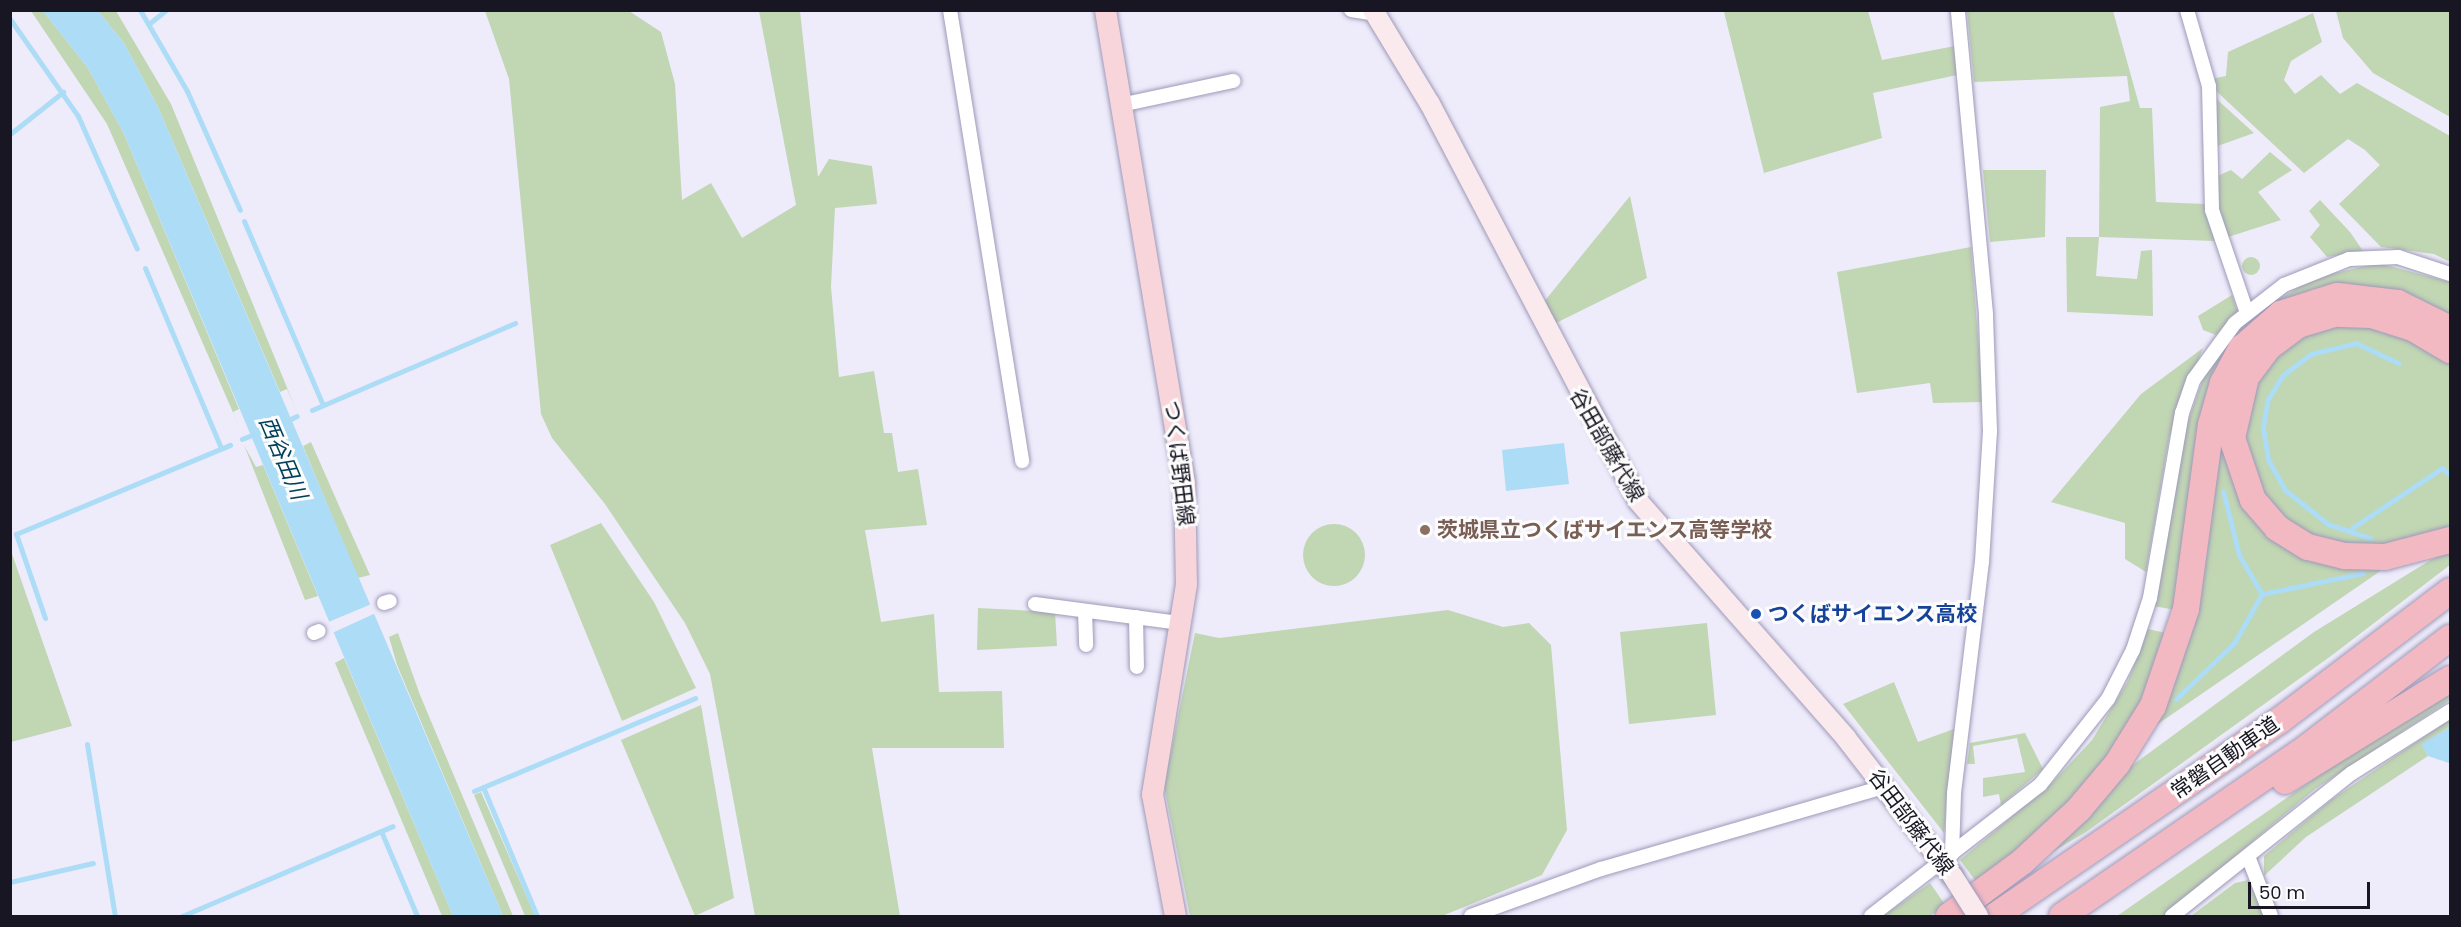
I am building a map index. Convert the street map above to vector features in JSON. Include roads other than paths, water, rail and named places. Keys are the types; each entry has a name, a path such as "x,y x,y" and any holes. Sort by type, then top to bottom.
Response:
{"highway":[{"path":"1949,916 2022,862 2079,809 2117,764 2153,706 2186,609 2211,425 2223,382 2242,348 2281,314 2337,296 2398,303 2451,329"},
{"path":"2451,350 2413,328 2372,315 2334,314 2298,325 2268,348 2246,377 2232,438 2253,500 2277,528 2308,547 2345,556 2385,557 2451,540"},
{"name":"常磐自動車道","path":"1995,916 2279,721 2451,591"},
{"name":"常磐自動車道","path":"2064,916 2309,746 2451,638"},
{"path":"2064,916 2451,679"}],"main road":[{"name":"つくば野田線","path":"1105,10 1184,482 1188,538 1179,622 1152,794 1174,916"},
{"name":"谷田部藤代線","path":"1374,12 1430,104 1638,501 1886,786 1949,863 1978,916"}],"street":[{"path":"950,10 1022,461"},
{"path":"1351,10 1374,12"},
{"path":"1949,863 1954,793 1982,562 1990,431 1986,314 1958,10"},
{"path":"2187,10 2209,86 2212,210 2247,313"},
{"path":"1121,105 1233,81"},
{"path":"1871,916 1949,863 2040,785 2108,699 2133,650 2150,598 2182,413 2194,378 2211,351 2247,313 2316,267 2349,258 2397,257 2451,274"},
{"path":"1035,604 1179,622"},
{"path":"1085,611 1086,645"},
{"path":"1137,617 1137,667"},
{"path":"2172,916 2249,859 2352,773 2451,711"},
{"path":"1471,916 1601,869 1886,786"},
{"path":"2249,859 2271,916"}],"water":[{"name":"西谷田川","path":"43,11 98,11 124,43 158,107 503,916 453,916 124,134 88,68"},
{"path":"1564,443 1569,484 1506,491 1502,450"},
{"path":"2450,727 2449,763 2428,756 2421,744"}],"waterway":[{"path":"140,10 187,91 240,210"},
{"path":"150,23 166,10"},
{"path":"10,19 78,116 137,249"},
{"path":"10,134 63,92"},
{"path":"244,221 323,405"},
{"path":"145,268 221,448"},
{"path":"312,410 515,323"},
{"path":"2370,538 2328,524 2285,490 2268,459 2263,426 2268,399 2283,375 2311,354 2356,343 2398,363"},
{"name":"西谷田川","path":"285,422 297,416"},
{"name":"西谷田川","path":"242,439 257,433"},
{"path":"45,618 16,534 230,445"},
{"path":"2352,528 2442,468 2450,475"},
{"path":"2223,491 2239,555 2262,594"},
{"path":"2262,594 2363,573"},
{"path":"2176,699 2234,643 2262,594"},
{"path":"474,791 695,698"},
{"path":"87,744 115,916"},
{"path":"483,787 537,916"},
{"path":"182,916 393,826"},
{"path":"381,831 417,916"},
{"path":"10,882 93,863"}],"place":[{"name":"茨城県立つくばサイエンス高等学校","path":"1425,530"},
{"name":"つくばサイエンス高校","path":"1756,614"}]}
